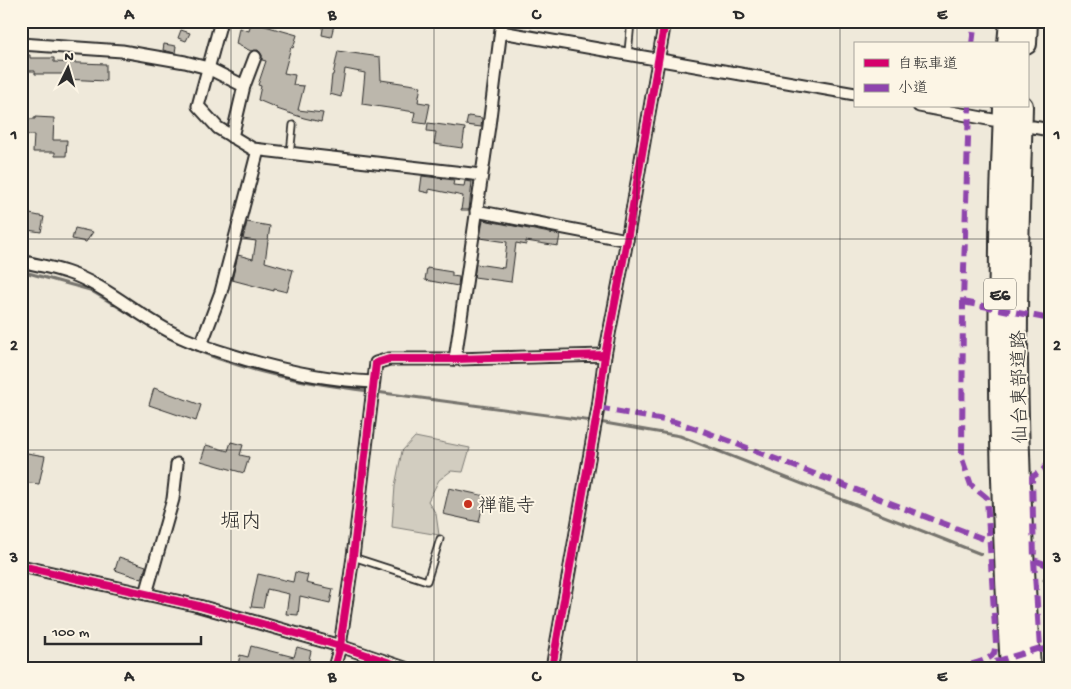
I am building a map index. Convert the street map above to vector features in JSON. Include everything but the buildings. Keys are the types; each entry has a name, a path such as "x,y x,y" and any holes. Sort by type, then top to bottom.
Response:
{"highway":[{"path":"1008,42 1010,21"},
{"path":"1026,42 1027,21"},
{"name":"仙台東部道路","path":"1022,108 1017,360 1010,478 1030,668"},
{"name":"仙台東部道路","path":"999,113 1000,255 1010,478 1012,668"}],"street":[{"path":"221,21 198,106 218,128 232,137 258,150 481,175"},
{"path":"552,668 596,421 605,355 666,21"},
{"path":"455,359 502,26 628,53 854,94"},
{"path":"21,44 122,51 185,62 208,68 244,86"},
{"path":"232,137 244,86 255,57"},
{"path":"942,108 999,113"},
{"path":"1033,127 1050,130"},
{"path":"201,345 221,292 258,150"},
{"path":"476,211 627,240"},
{"path":"21,261 66,272 94,285 180,337 201,345 259,364 372,388"},
{"path":"334,668 340,646 353,557 376,363 389,359 605,355"},
{"path":"146,594 174,498 177,464"},
{"path":"21,566 199,606 340,646 405,668"}],"lane":[{"path":"628,53 631,21"},
{"path":"290,154 294,125"},
{"path":"353,557 428,581 440,538"}],"shaded area":[{"path":"415,437 470,448 463,472 451,471 439,480 428,501 436,514 439,535 392,527 395,486 402,451"}],"waterway":[{"path":"21,271 90,290 170,338"},
{"path":"180,343 202,353 249,368 297,380 369,391"},
{"path":"376,392 592,421"},
{"path":"599,422 680,436 981,554"},
{"path":"1044,580 1050,582"}],"marked path":[{"path":"972,42 975,21"},
{"path":"954,668 987,659 994,653 996,644 987,498 971,485 962,459 963,302 969,108"},
{"path":"963,302 1050,319"},
{"path":"598,408 675,422 703,431 989,541"},
{"path":"1050,461 1043,470 1032,477 1034,560 1050,566"},
{"path":"1034,560 1040,650 1050,648"},
{"path":"995,662 1040,648"}],"cycle path":[{"path":"552,668 598,408 605,355 665,21"},
{"path":"334,668 340,646 353,557 376,363 389,359 605,355"},
{"path":"21,566 199,606 340,646 405,668"}],"place":[{"name":"禅龍寺","path":"468,504"}],"district":[{"name":"堀内","path":"241,520"}]}
